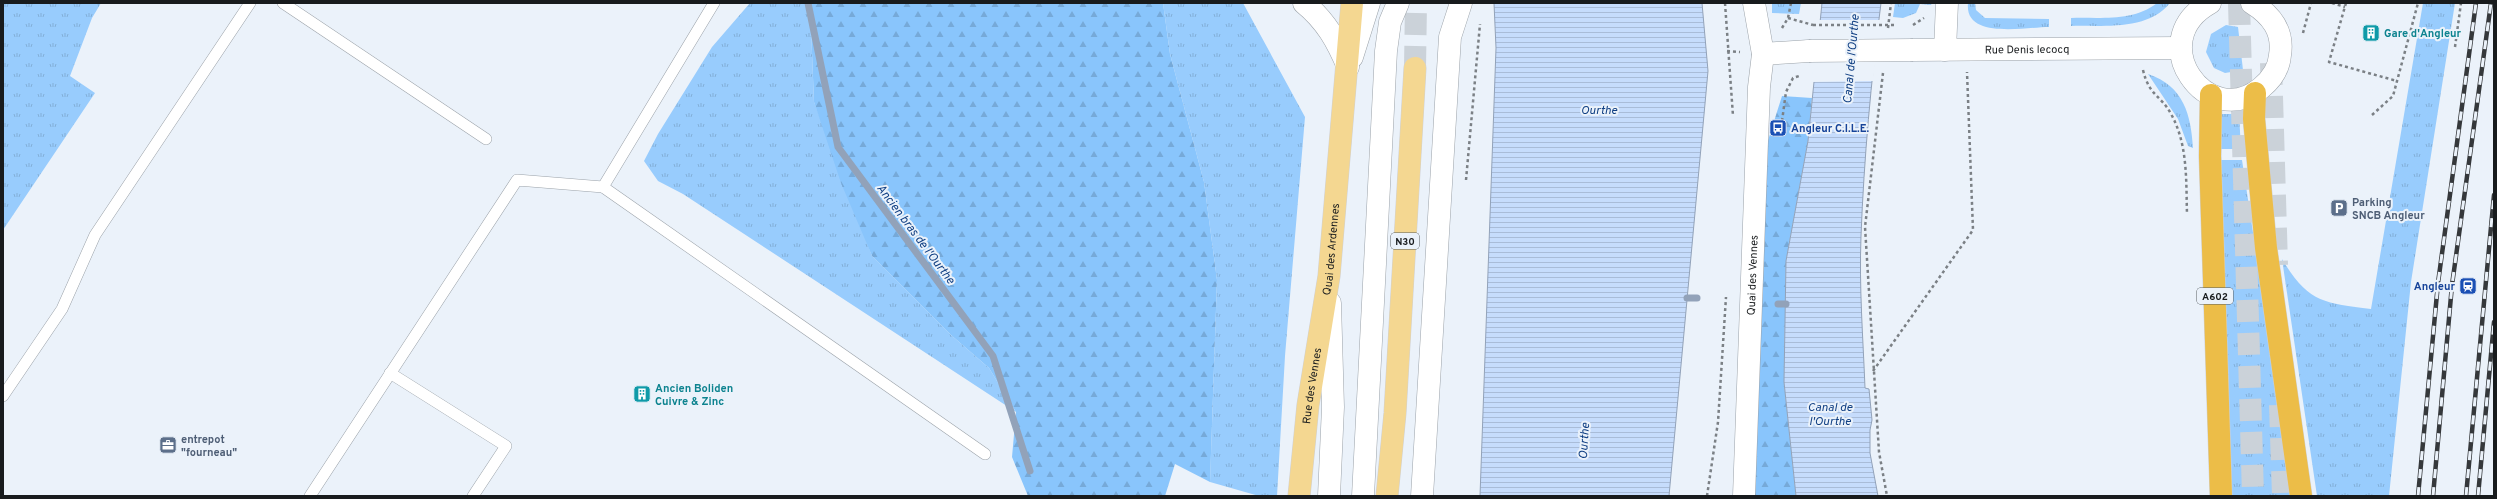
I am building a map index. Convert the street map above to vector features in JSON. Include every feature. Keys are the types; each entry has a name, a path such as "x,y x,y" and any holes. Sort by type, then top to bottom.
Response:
{"highway":[{"path":"2255,93 2254,120 2266,248 2301,496"},
{"name":"A602","path":"2211,95 2210,163 2221,496"}],"main road":[{"path":"1304,3 1320,15 1336,38 1348,67"},
{"name":"Quai des Ardennes","path":"1329,496 1333,407 1329,276 1348,67 1352,3"},
{"path":"1348,67 1369,3"},
{"path":"1363,496 1386,51 1390,22 1398,3"},
{"path":"1422,496 1450,37 1461,3"},
{"name":"Quai des Vennes","path":"1744,496 1759,87 1763,54 1754,3"},
{"path":"1945,50 1947,3"},
{"path":"2203,5 2189,20 2182,34 2180,48 2184,67 2194,84 2211,95 2233,100 2255,93 2270,81 2279,65 2282,46 2277,28 2266,12 2252,3"},
{"name":"Rue Denis lecocq","path":"1763,54 1809,51 1945,50 2142,59 2180,48"},
{"name":"N30","path":"1387,496 1396,413 1415,68"},
{"name":"Rue des Vennes","path":"1299,496 1308,405 1329,276"},
{"path":"1395,496 1396,413"}],"lane":[{"path":"3,396 62,309 96,235 250,3"},
{"path":"283,3 486,139"},
{"path":"603,187 714,3"},
{"path":"310,496 517,180 603,187 985,454"},
{"path":"390,373 506,446 473,496"}],"path":[{"path":"1724,3 1733,122"},
{"path":"1791,3 1788,18 1813,25 1897,25"},
{"path":"1888,34 1891,3"},
{"path":"2301,37 2311,3"},
{"path":"2332,3 2344,7"},
{"path":"2346,3 2329,62 2397,81"},
{"path":"2372,115 2393,96 2418,3"},
{"path":"2455,47 2462,3"},
{"path":"1905,25 1913,26"},
{"path":"2142,59 2147,85 2171,114 2185,155"},
{"path":"1884,65 1865,227 1879,452 1887,496"},
{"path":"1873,371 1973,230 1968,72"},
{"path":"1789,86 1793,78 1806,74"},
{"path":"1708,496 1718,422 1727,291"}],"green space":[{"path":"3,3 101,3 92,18 70,76 95,93 3,230"},
{"path":"750,3 810,3 814,102 872,256 951,335 989,368 1016,412 683,194 658,181 644,161 658,134 712,47"},
{"path":"810,3 1163,3 1170,54 1204,182 1217,280 1210,482 1175,464 1165,496 1028,496 1012,457 1016,412 989,368 951,335 872,256 841,183 814,102"},
{"path":"1163,3 1243,3 1305,117 1285,356 1277,496 1259,496 1210,482 1217,280 1204,182 1170,54"},
{"path":"1772,3 1801,3 1799,14 1772,13"},
{"path":"1895,3 1932,3 1931,5 1920,4 1916,13 1903,18 1893,17"},
{"path":"1968,3 1975,3 1976,10 1985,18 2049,19 2049,27 1998,29 1986,27 1976,22 1969,15"},
{"path":"2157,3 2170,3 2161,12 2150,18 2137,22 2111,26 2071,26 2071,18 2105,18 2127,16 2148,9"},
{"path":"2423,3 2455,3 2411,282 2389,496 2317,496 2282,259 2300,284 2318,298 2340,305 2371,309"},
{"path":"2226,25 2238,27 2243,70 2225,73 2214,68 2206,52 2211,34"},
{"path":"2148,74 2160,79 2178,94 2187,113 2193,148 2188,146 2178,119"},
{"path":"1782,96 1812,98 1808,141 1786,261 1784,382 1796,496 1747,496 1765,150"},
{"path":"2216,114 2239,114 2241,149 2219,149"},
{"path":"2220,160 2242,160 2293,496 2231,496"}],"water":[{"name":"Ourthe","path":"1494,3 1702,3 1708,71 1669,496 1480,496 1496,48"},
{"name":"Canal de l'Ourthe","path":"1822,3 1881,3 1866,149 1862,207 1861,255 1865,388 1869,389 1872,420 1870,430 1870,453 1878,496 1796,496 1784,382 1786,261 1808,141"}],"pier":[{"path":"1818,20 1881,20 1873,81 1812,82"}],"waterway":[{"name":"Ancien bras de l'Ourthe","path":"808,3 838,147 993,356 1030,471"},
{"path":"1687,298 1697,298"},
{"path":"1778,304 1786,304"}],"tunnel":[{"path":"1415,68 1416,3"},
{"path":"2239,3 2253,496"},
{"path":"2271,63 2277,265"},
{"path":"2280,405 2283,496"}],"railway":[{"path":"2418,496 2438,283 2476,3"},
{"path":"2433,496 2452,285 2491,3"},
{"path":"2466,496 2494,195"},
{"path":"2478,496 2494,322"}],"place":[{"name":"Gare d'Angleur","path":"2371,33"},
{"name":"Angleur C.I.L.E.","path":"1778,128"},
{"name":"Parking SNCB Angleur","path":"2339,208"},
{"name":"Angleur","path":"2468,286"},
{"name":"Ancien Boliden Cuivre & Zinc","path":"642,394"},
{"name":"entrepot \"fourneau\"","path":"168,445"}]}
